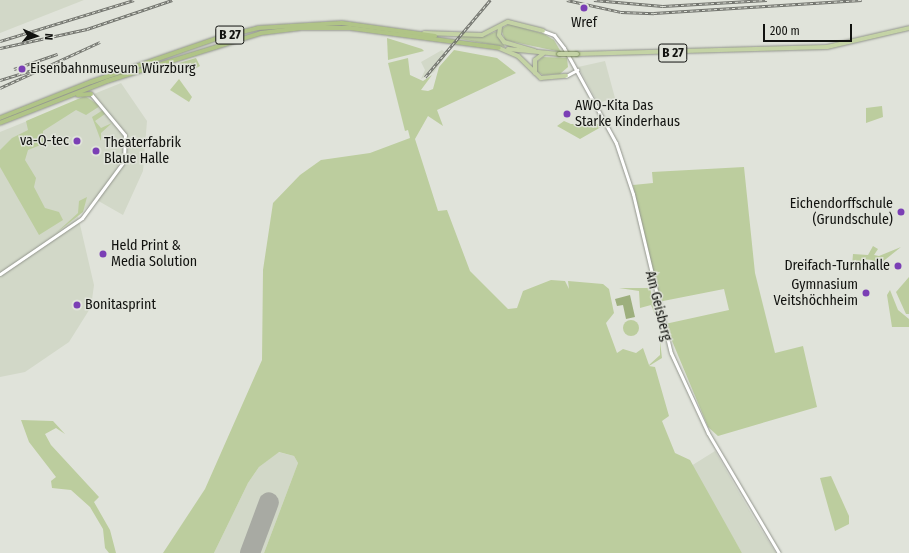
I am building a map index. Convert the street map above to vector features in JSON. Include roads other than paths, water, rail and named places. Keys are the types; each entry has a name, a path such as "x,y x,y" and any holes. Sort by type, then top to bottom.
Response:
{"highway":[{"name":"B 27","path":"0,118 72,89 218,38 258,28 342,22 423,33 439,38"},
{"name":"B 27","path":"0,123 66,97 195,51 260,33 329,28 439,38 499,48"},
{"path":"66,97 91,94"}],"main road":[{"path":"423,33 482,34 513,22 543,31"},
{"path":"500,27 499,35 504,42 537,53"},
{"name":"B 27","path":"499,48 559,54 733,52 849,44 909,28"},
{"path":"499,48 518,56 536,75 546,80 566,76"},
{"path":"536,75 534,64 544,53"}],"street":[{"name":"Am Geisberg","path":"543,31 554,35 564,48 622,156 662,326 679,372 714,444 780,553"},
{"path":"566,76 577,70"},
{"path":"0,274 82,218 124,161 125,135 91,94"}],"railway":[{"path":"0,41 134,0"},
{"path":"0,48 87,29 172,0"},
{"path":"425,77 490,0"},
{"path":"567,0 621,12 654,13 862,0"},
{"path":"594,0 663,6 767,0"},
{"path":"0,88 100,42"},
{"path":"14,69 57,54"},
{"path":"0,80 32,70"}],"place":[{"name":"Wref","path":"584,8"},
{"name":"Eisenbahnmuseum Würzburg","path":"22,69"},
{"name":"AWO-Kita Das Starke Kinderhaus","path":"567,114"},
{"name":"va-Q-tec","path":"77,141"},
{"name":"Theaterfabrik Blaue Halle","path":"96,151"},
{"name":"Eichendorffschule (Grundschule)","path":"901,212"},
{"name":"Held Print & Media Solution","path":"103,254"},
{"name":"Dreifach-Turnhalle","path":"898,266"},
{"name":"Gymnasium Veitshöchheim","path":"866,293"},
{"name":"Bonitasprint","path":"77,305"}]}
